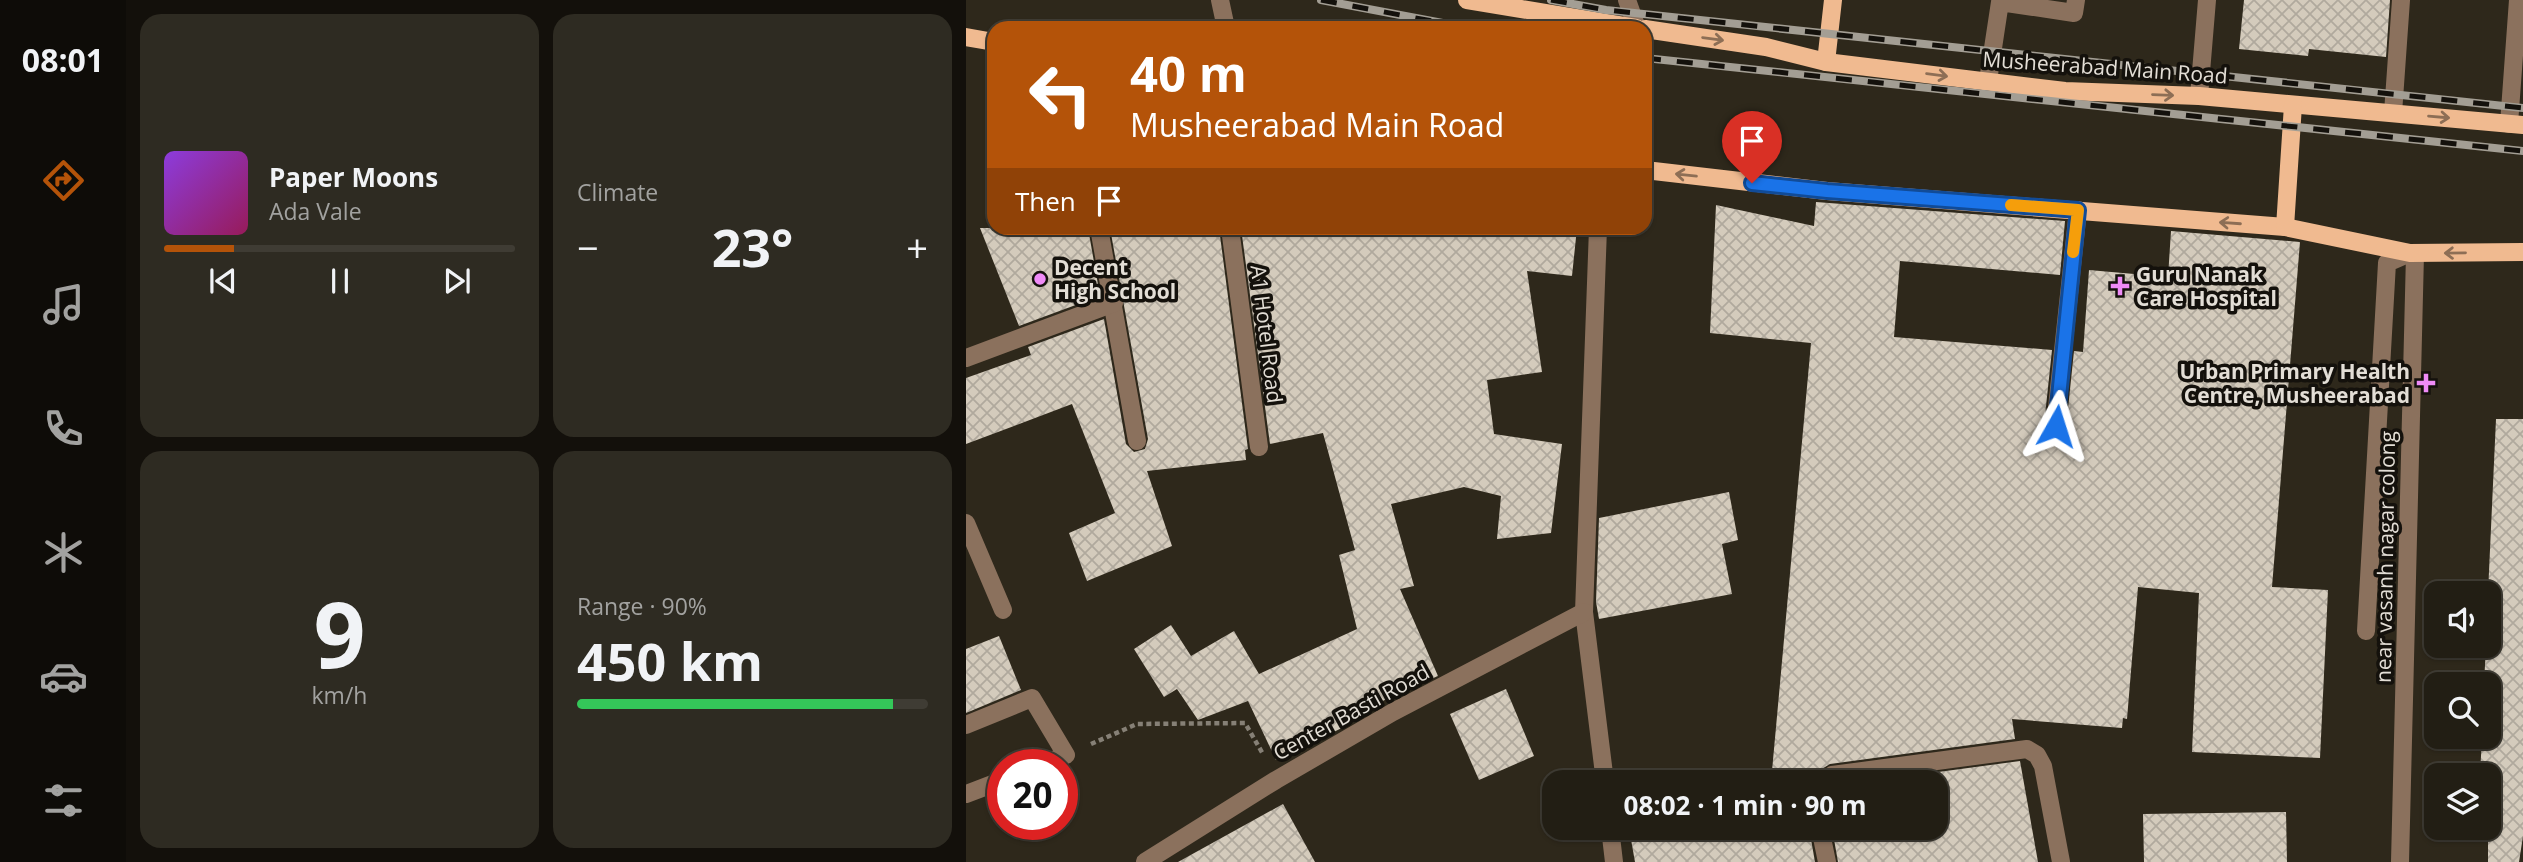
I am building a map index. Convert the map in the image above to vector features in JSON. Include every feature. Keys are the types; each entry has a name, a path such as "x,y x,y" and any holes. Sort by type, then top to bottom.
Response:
{"main road":[{"path":"1467,0 1594,21"},
{"path":"1826,62 1833,0"},
{"name":"Musheerabad Main Road","path":"1652,30 1766,47 1826,62 2065,91 2199,96 2516,124"},
{"path":"966,37 987,41"},
{"path":"2285,227 2293,105"},
{"path":"1652,171 1827,191 2285,227 2413,253 2523,252"}],"street":[{"path":"1220,0 1224,21"},
{"path":"1627,0 1634,21"},
{"path":"1988,81 2000,2 2074,13 2076,0"},
{"path":"2199,96 2207,0"},
{"path":"2393,113 2401,0"},
{"path":"2516,124 2518,0"},
{"path":"2056,426 2078,210"},
{"path":"1101,235 1137,442"},
{"name":"A1 Hotel Road","path":"1231,235 1259,447"},
{"path":"1598,235 1584,612 1604,770"},
{"path":"2366,631 2387,263 2413,253"},
{"name":"near vasanh nagar colong","path":"2400,862 2413,253"},
{"path":"966,358 1114,303"},
{"path":"966,523 1003,610"},
{"name":"Center Basti Road","path":"1145,862 1392,712 1584,612"},
{"path":"966,725 1032,698 1062,749"},
{"path":"1870,770 2027,749 2037,755 2043,766 2061,862"},
{"path":"966,794 987,786"},
{"path":"1611,840 1614,862"},
{"path":"1823,840 1828,862"}],"path":[{"path":"1078,750 1137,724 1245,723 1276,780"}],"building":[{"path":"2244,0 2390,0 2386,57 2309,49 2308,56 2239,49"},
{"path":"1816,202 2065,221 2060,275 1900,261 1894,337 2052,350 2044,425 2048,435 2054,437 2060,436 2066,428 2074,351 2083,352 2089,270 2168,277 2171,231 2300,242 2272,587 2328,590 2320,758 2192,752 2199,593 2138,587 2127,719 2123,718 2122,728 2012,719 2015,739 1830,764 1820,770 1772,770 1811,343 1710,333 1716,205 1814,226"},
{"path":"980,228 987,228 987,235 1089,235 1100,296 1019,326"},
{"path":"1111,235 1220,235 1248,449 1245,450 1246,460 1147,471 1172,546 1087,581 1069,533 1115,513 1072,404 966,444 966,378 1031,355 1028,347 1104,319 1126,444 1134,452 1145,449 1148,439"},
{"path":"1242,235 1576,235 1572,276 1527,271 1542,372 1487,380 1494,434 1562,444 1551,533 1497,539 1501,496 1464,487 1391,504 1414,586 1400,589 1438,676 1345,718 1348,725 1276,760 1248,701 1198,720 1177,689 1164,697 1134,649 1171,625 1191,656 1234,631 1259,674 1357,629 1339,555 1355,550 1323,433 1270,444"},
{"path":"2496,419 2523,419 2523,836 2519,862 2488,862 2488,840 2501,840 2501,763 2481,763 2481,749 2501,749 2501,672 2485,672 2485,658 2501,658 2501,581 2489,581"},
{"path":"1729,492 1738,540 1722,544 1732,594 1599,619 1596,602 1599,518"},
{"path":"999,636 1021,690 966,713 966,649"},
{"path":"1506,689 1534,756 1479,780 1450,714"},
{"path":"2020,761 2038,862 1838,862 1834,840 1948,840 1948,771"},
{"path":"1283,804 1315,862 1178,862"},
{"path":"2286,812 2287,862 2144,862 2143,814"},
{"path":"1631,840 1811,840 1815,862 1635,862"}],"railway":[{"path":"1321,0 1432,21"},
{"path":"1551,0 1606,10 2523,108"},
{"path":"1652,59 2523,151"}],"slow traffic":[{"path":"2011,205 2078,210 2073,252"}],"place":[{"name":"Decent High School","path":"1040,279"},
{"name":"Guru Nanak Care Hospital","path":"2120,286"},
{"name":"Urban Primary Health Centre, Musheerabad","path":"2426,383"}],"route":[{"path":"1752,183 2078,210 2056,426"}]}
